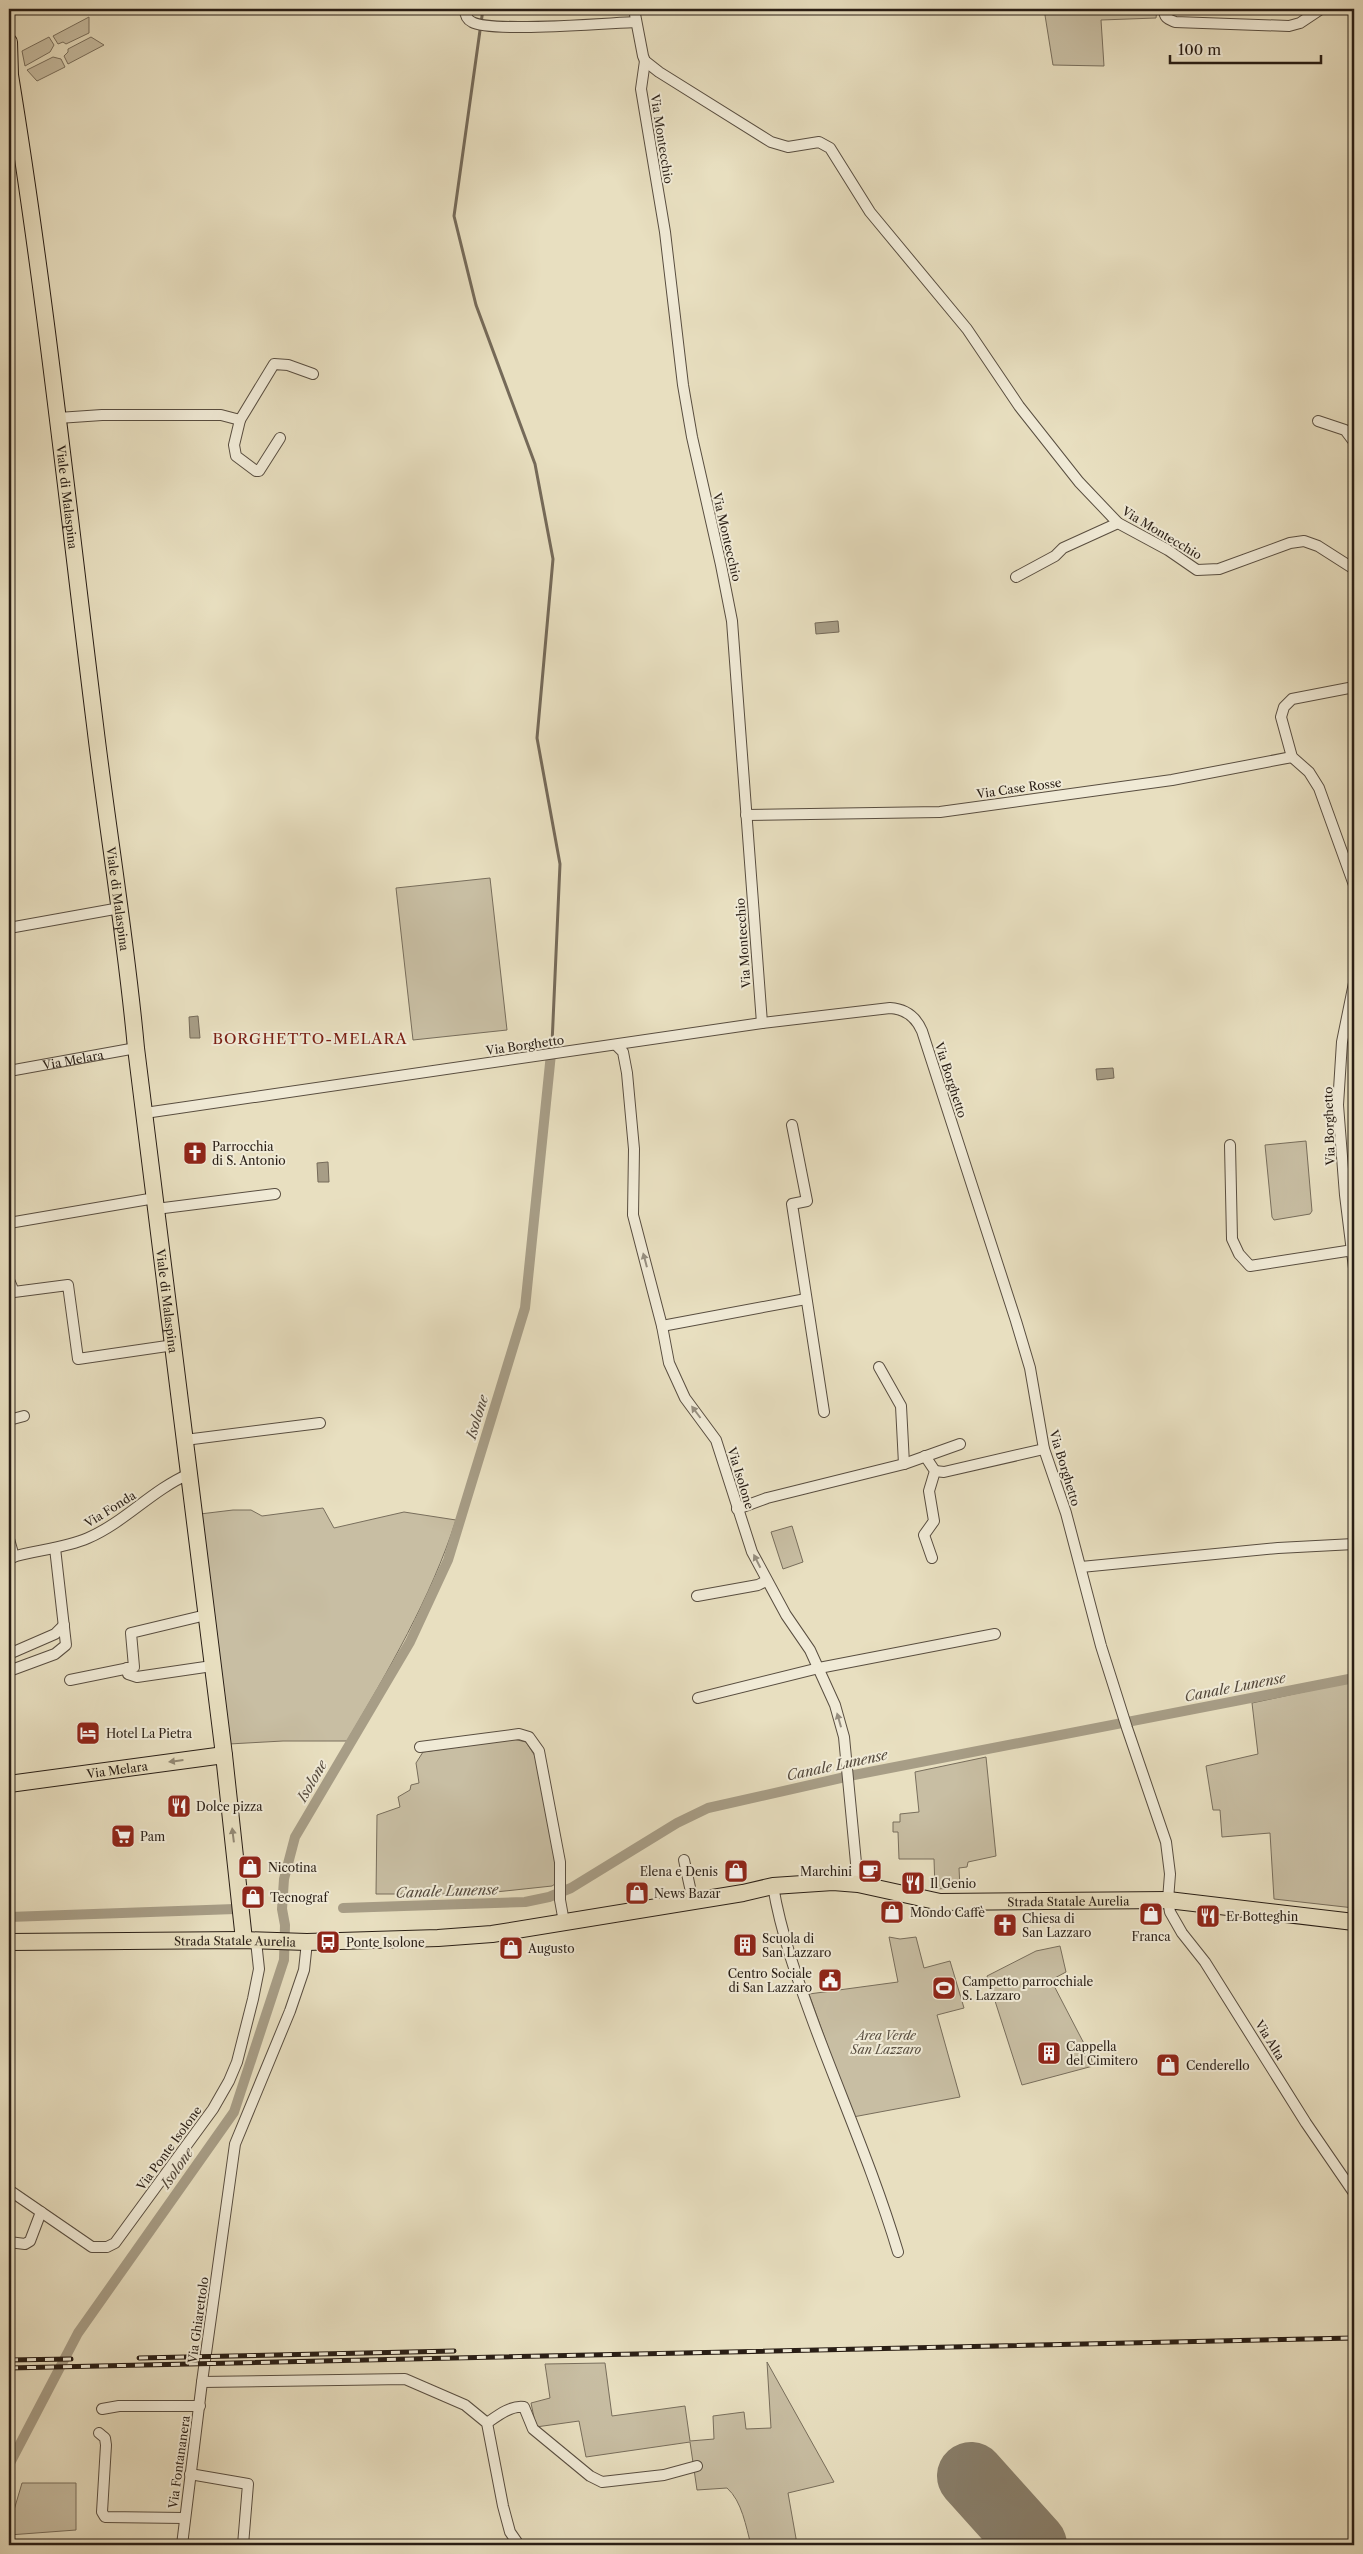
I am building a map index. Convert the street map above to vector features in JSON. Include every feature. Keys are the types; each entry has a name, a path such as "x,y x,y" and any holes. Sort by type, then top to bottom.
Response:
{"main road":[{"name":"Viale di Malaspina","path":"9,42 10,74 58,418 95,727 120,908 242,1908 254,1941"},
{"name":"Via Melara","path":"9,1784 224,1755"},
{"name":"Strada Statale Aurelia","path":"9,1942 304,1942 482,1935 693,1901 773,1886 816,1882 858,1884 940,1902 1168,1900 1354,1922"}],"street":[{"path":"466,9 467,18 474,23 500,26 636,22"},
{"name":"Via Montecchio","path":"634,9 646,61 641,89 665,232 683,385 692,437 732,621 762,1023"},
{"path":"1164,9 1167,19 1175,22 1290,26 1300,23 1321,9"},
{"name":"Via Montecchio","path":"646,61 771,142 788,147 819,142 830,148 870,212 966,328 1019,406 1104,510 1118,523 1168,550 1197,570 1219,569 1290,543 1304,541 1318,546 1354,569"},
{"path":"280,438 259,471 256,472 236,456 234,445 240,420 274,364 288,365 313,374"},
{"path":"58,418 102,415 221,415 240,420"},
{"path":"1318,421 1345,430 1354,442"},
{"path":"1016,577 1055,556 1063,548 1118,523"},
{"path":"1354,687 1297,698 1288,702 1281,717 1292,757 1309,772 1319,788 1354,885"},
{"name":"Via Case Rosse","path":"746,815 940,812 1172,780 1292,757"},
{"path":"9,928 120,908"},
{"name":"Via Borghetto","path":"1354,983 1342,1042 1338,1096 1343,1173 1354,1268"},
{"name":"Via Borghetto","path":"145,1113 762,1023 890,1008 903,1010 917,1021 942,1091 1030,1368 1044,1449 1066,1512 1126,1728 1166,1842 1170,1874 1168,1900"},
{"name":"Via Isolone","path":"616,1045 622,1052 627,1073 634,1139 633,1215 670,1363 685,1398 716,1440 752,1552 766,1581 810,1650 829,1688 844,1737 858,1884"},
{"name":"Via Melara","path":"9,1071 136,1048"},
{"path":"792,1125 807,1201 792,1204 824,1412"},
{"path":"1230,1145 1232,1239 1239,1254 1250,1266 1352,1250"},
{"path":"1343,1173 1354,1172"},
{"path":"9,1223 156,1203 275,1194"},
{"path":"9,1280 14,1292 68,1285 78,1359 174,1345"},
{"path":"662,1326 806,1298"},
{"path":"878,1367 901,1406 904,1464"},
{"path":"9,1420 24,1416"},
{"path":"185,1440 320,1423"},
{"path":"737,1509 767,1498 904,1464 960,1444"},
{"path":"925,1456 935,1471 944,1472 1044,1449"},
{"path":"932,1558 924,1535 934,1521 929,1491 935,1471"},
{"name":"Via Fonda","path":"11,1558 87,1539 129,1514 172,1481 189,1474"},
{"path":"9,1539 11,1558"},
{"path":"1081,1567 1278,1548 1354,1544"},
{"path":"9,1671 63,1649 66,1645 55,1548"},
{"path":"697,1596 758,1585 766,1581"},
{"path":"70,1680 134,1667 132,1633 206,1615"},
{"path":"9,1654 55,1634 64,1625"},
{"path":"698,1698 818,1668 995,1634"},
{"path":"127,1668 128,1674 137,1677 212,1666"},
{"path":"420,1748 518,1734 529,1737 535,1742 549,1796 560,1862 560,1900 564,1922"},
{"path":"684,1860 693,1901"},
{"path":"773,1886 778,1916 803,1995 886,2213 898,2252"},
{"name":"Via Alta","path":"1168,1900 1170,1912 1182,1933 1205,1962 1306,2123 1354,2193"},
{"name":"Via Ponte Isolone","path":"9,2190 92,2247 107,2247 115,2242 213,2109 229,2081 237,2062 258,1969 254,1941"},
{"name":"Via Ghiarettolo","path":"304,1942 304,1970 290,2011 235,2144 202,2382 405,2379 465,2405 487,2422"},
{"path":"9,2242 24,2244 30,2241 41,2212"},
{"name":"Via Fontananera","path":"182,2545 202,2382"},
{"path":"102,2410 119,2406 200,2406"},
{"path":"519,2545 510,2532 503,2506 487,2422 502,2413 520,2406 524,2407 533,2428 590,2476 602,2482 664,2475 697,2466"},
{"path":"98,2433 105,2438 106,2445 102,2512 105,2517 184,2518"},
{"path":"190,2474 248,2484 243,2545"}],"green space":[{"path":"1044,9 1157,9 1156,18 1101,20 1104,66 1053,65"},
{"path":"89,17 89,33 66,44 63,42 58,44 53,36"},
{"path":"49,37 54,45 50,52 25,66 22,51"},
{"path":"91,37 104,45 68,64 64,56 68,49"},
{"path":"53,57 61,59 65,67 37,81 27,70"},
{"path":"490,878 507,1030 413,1040 396,888"},
{"path":"1306,1141 1312,1211 1310,1214 1274,1220 1272,1217 1265,1145"},
{"path":"323,1508 334,1528 404,1512 456,1520 434,1578 408,1634 347,1741 283,1741 229,1744 200,1514 251,1510 262,1516"},
{"path":"792,1526 803,1562 783,1569 771,1532"},
{"path":"1354,1681 1354,1908 1274,1899 1270,1833 1222,1837 1220,1810 1213,1810 1206,1766 1258,1754 1252,1703"},
{"path":"513,1739 526,1742 535,1756 554,1846 555,1884 552,1886 477,1894 376,1894 377,1815 400,1807 398,1797 410,1790 411,1785 419,1783 416,1763 423,1752"},
{"path":"986,1757 996,1856 968,1862 967,1867 959,1868 960,1888 935,1889 934,1859 899,1859 898,1832 893,1832 893,1822 900,1822 900,1814 919,1812 915,1772"},
{"name":"Area Verde San Lazzaro","path":"889,1937 900,1939 916,1937 924,1968 950,1961 964,2008 937,2015 960,2097 853,2117 809,1994 898,1982"},
{"path":"1060,1946 1066,1972 1051,1980 1091,2057 1093,2066 1022,2085 987,1976 1036,1951"},
{"path":"767,2362 834,2482 788,2493 797,2544 794,2545 751,2545 740,2507 732,2493 727,2488 697,2490 690,2442 586,2457 579,2421 536,2427 531,2403 550,2398 545,2364 605,2363 612,2416 685,2406 690,2441 714,2439 713,2416 744,2412 746,2429 771,2428"},
{"path":"22,2483 76,2483 76,2530 9,2535 9,2527"}],"shaded area":[{"path":"838,621 839,632 816,634 815,623"},
{"path":"198,1016 200,1038 190,1038 189,1017"},
{"path":"1113,1068 1114,1078 1097,1080 1096,1069"},
{"path":"328,1162 329,1182 318,1182 317,1163"}],"waterway":[{"path":"483,9 454,216 476,305 535,464 553,559 537,738 560,864 552,1044"},
{"name":"Isolone","path":"9,2465 78,2333 234,2112 284,1960 285,1925 282,1909 284,1879 295,1837 410,1642 448,1560 525,1308 552,1044"},
{"name":"Canale Lunense","path":"343,1908 525,1902 549,1897 571,1888 677,1823 708,1808 854,1775 1354,1678"},
{"name":"Canale Lunense","path":"9,1917 235,1909"}],"runway":[{"path":"971,2476 1033,2545"}],"railway":[{"path":"9,2368 1354,2338"},
{"path":"139,2358 454,2351"},
{"path":"9,2360 71,2359"}],"place":[{"name":"Parrocchia di S. Antonio","path":"195,1153"},
{"name":"Hotel La Pietra","path":"88,1733"},
{"name":"Dolce pizza","path":"179,1806"},
{"name":"Pam","path":"123,1836"},
{"name":"Nicotina","path":"250,1867"},
{"name":"Elena e Denis","path":"736,1871"},
{"name":"Marchini","path":"870,1871"},
{"name":"Il Genio","path":"913,1883"},
{"name":"News Bazar","path":"637,1893"},
{"name":"Tecnograf","path":"253,1897"},
{"name":"Mondo Caffè","path":"892,1912"},
{"name":"Franca","path":"1151,1914"},
{"name":"Er Botteghin","path":"1208,1916"},
{"name":"Chiesa di San Lazzaro","path":"1005,1925"},
{"name":"Ponte Isolone","path":"328,1942"},
{"name":"Scuola di San Lazzaro","path":"745,1945"},
{"name":"Augusto","path":"511,1948"},
{"name":"Centro Sociale di San Lazzaro","path":"830,1980"},
{"name":"Campetto parrocchiale S. Lazzaro","path":"944,1988"},
{"name":"Cappella del Cimitero","path":"1049,2053"},
{"name":"Cenderello","path":"1168,2065"}],"district":[{"name":"BORGHETTO-MELARA","path":"310,1038"}]}
